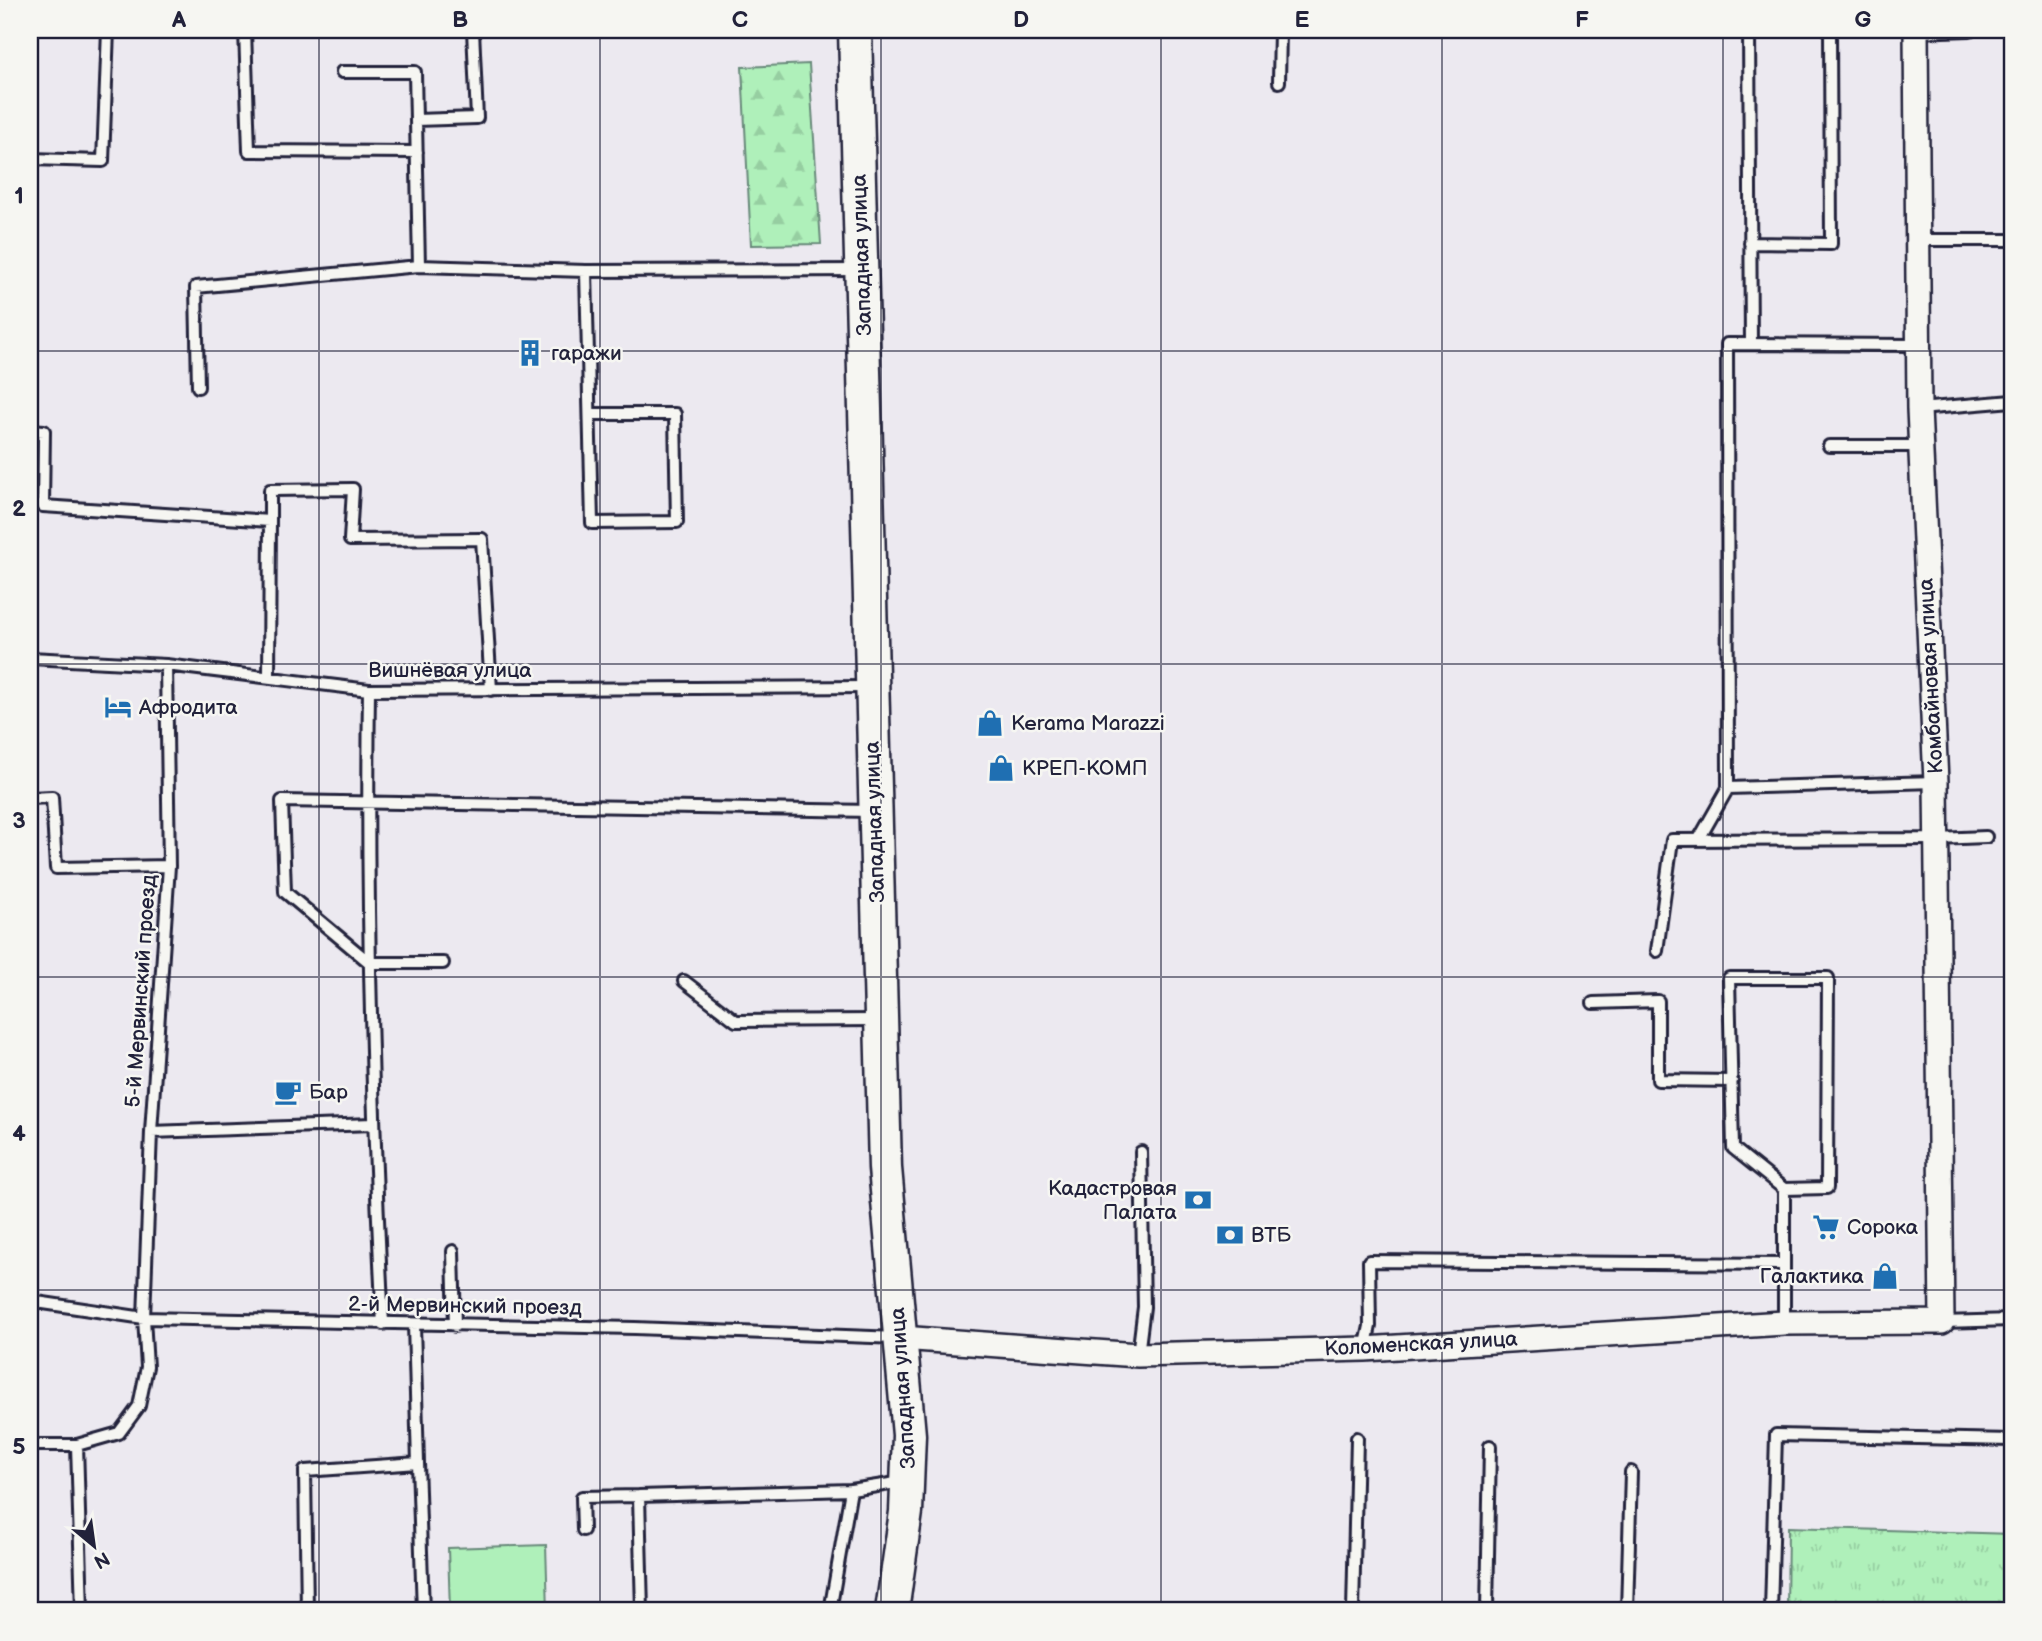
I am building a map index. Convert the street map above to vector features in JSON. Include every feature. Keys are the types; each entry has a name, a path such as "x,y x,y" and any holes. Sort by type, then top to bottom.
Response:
{"street":[{"name":"Западная улица","path":"855,30 885,1168 909,1435 909,1481 892,1611"},
{"name":"Комбайновая улица","path":"1916,31 1919,409 1936,782 1942,1322"},
{"name":"Коломенская улица","path":"901,1338 1138,1355 1365,1349 1784,1323 1942,1322"}],"lane":[{"path":"30,159 103,162 108,30"},
{"path":"245,30 249,150 417,152"},
{"path":"416,120 477,118 473,30"},
{"path":"1279,82 1280,30"},
{"path":"1749,30 1751,344"},
{"path":"1750,243 1831,244 1830,30"},
{"path":"1916,31 1970,30"},
{"path":"342,72 415,72 419,265"},
{"path":"1918,240 2012,240"},
{"path":"198,387 196,287 419,265 586,271 863,270"},
{"path":"586,271 592,523 677,522 675,414 590,414"},
{"path":"1699,839 1728,788 1727,344 1918,345"},
{"path":"1919,409 2012,401"},
{"path":"30,430 44,431 43,506 270,521"},
{"path":"1829,446 1921,446"},
{"path":"269,677 270,490 353,489 350,540 482,539 491,690"},
{"name":"Вишнёвая улица","path":"30,659 166,665 369,690 871,687"},
{"name":"5-й Мервинский проезд","path":"30,1445 76,1445 119,1433 139,1406 147,1367 144,1318 151,1132 169,866 166,665"},
{"path":"369,690 367,802 373,1124 383,1324"},
{"path":"1728,788 1936,782"},
{"path":"30,798 52,797 56,868 169,866"},
{"path":"443,963 370,963 285,892 282,801 874,811"},
{"path":"1657,951 1672,840 1937,839 1986,836"},
{"path":"1729,978 1828,978 1827,1188 1784,1189 1733,1148 1732,1081 1729,978"},
{"path":"684,981 736,1021 880,1020"},
{"path":"1593,1003 1658,1001 1658,1080 1732,1081"},
{"path":"151,1132 373,1124"},
{"path":"1138,1355 1144,1307 1141,1152"},
{"path":"1784,1189 1784,1323"},
{"path":"453,1251 455,1326"},
{"path":"1365,1349 1370,1326 1369,1261 1784,1264"},
{"name":"2-й Мервинский проезд","path":"30,1301 144,1318 635,1328 901,1338"},
{"path":"1942,1322 2012,1320"},
{"path":"414,1325 423,1611"},
{"path":"1771,1611 1776,1435 2012,1440"},
{"path":"1353,1611 1357,1437"},
{"path":"76,1445 82,1611"},
{"path":"1487,1611 1490,1446"},
{"path":"307,1611 305,1471 418,1463"},
{"path":"1627,1611 1631,1472"},
{"path":"583,1530 582,1497 851,1490 909,1481"},
{"path":"830,1611 851,1490"},
{"path":"639,1496 642,1611"}],"green space":[{"path":"809,64 821,244 751,245 742,67"},
{"path":"1788,1527 2012,1534 2012,1611 1787,1611"},
{"path":"546,1545 548,1611 450,1611 448,1548"},
{"path":"293,1606 294,1611 90,1611 90,1610"}],"place":[{"name":"гаражи","path":"530,353"},
{"name":"Афродита","path":"118,707"},
{"name":"Kerama Marazzi","path":"990,723"},
{"name":"КРЕП-КОМП","path":"1001,768"},
{"name":"Бар","path":"288,1092"},
{"name":"Кадастровая Палата","path":"1198,1200"},
{"name":"Сорока","path":"1826,1227"},
{"name":"ВТБ","path":"1230,1235"},
{"name":"Галактика","path":"1885,1276"}]}
